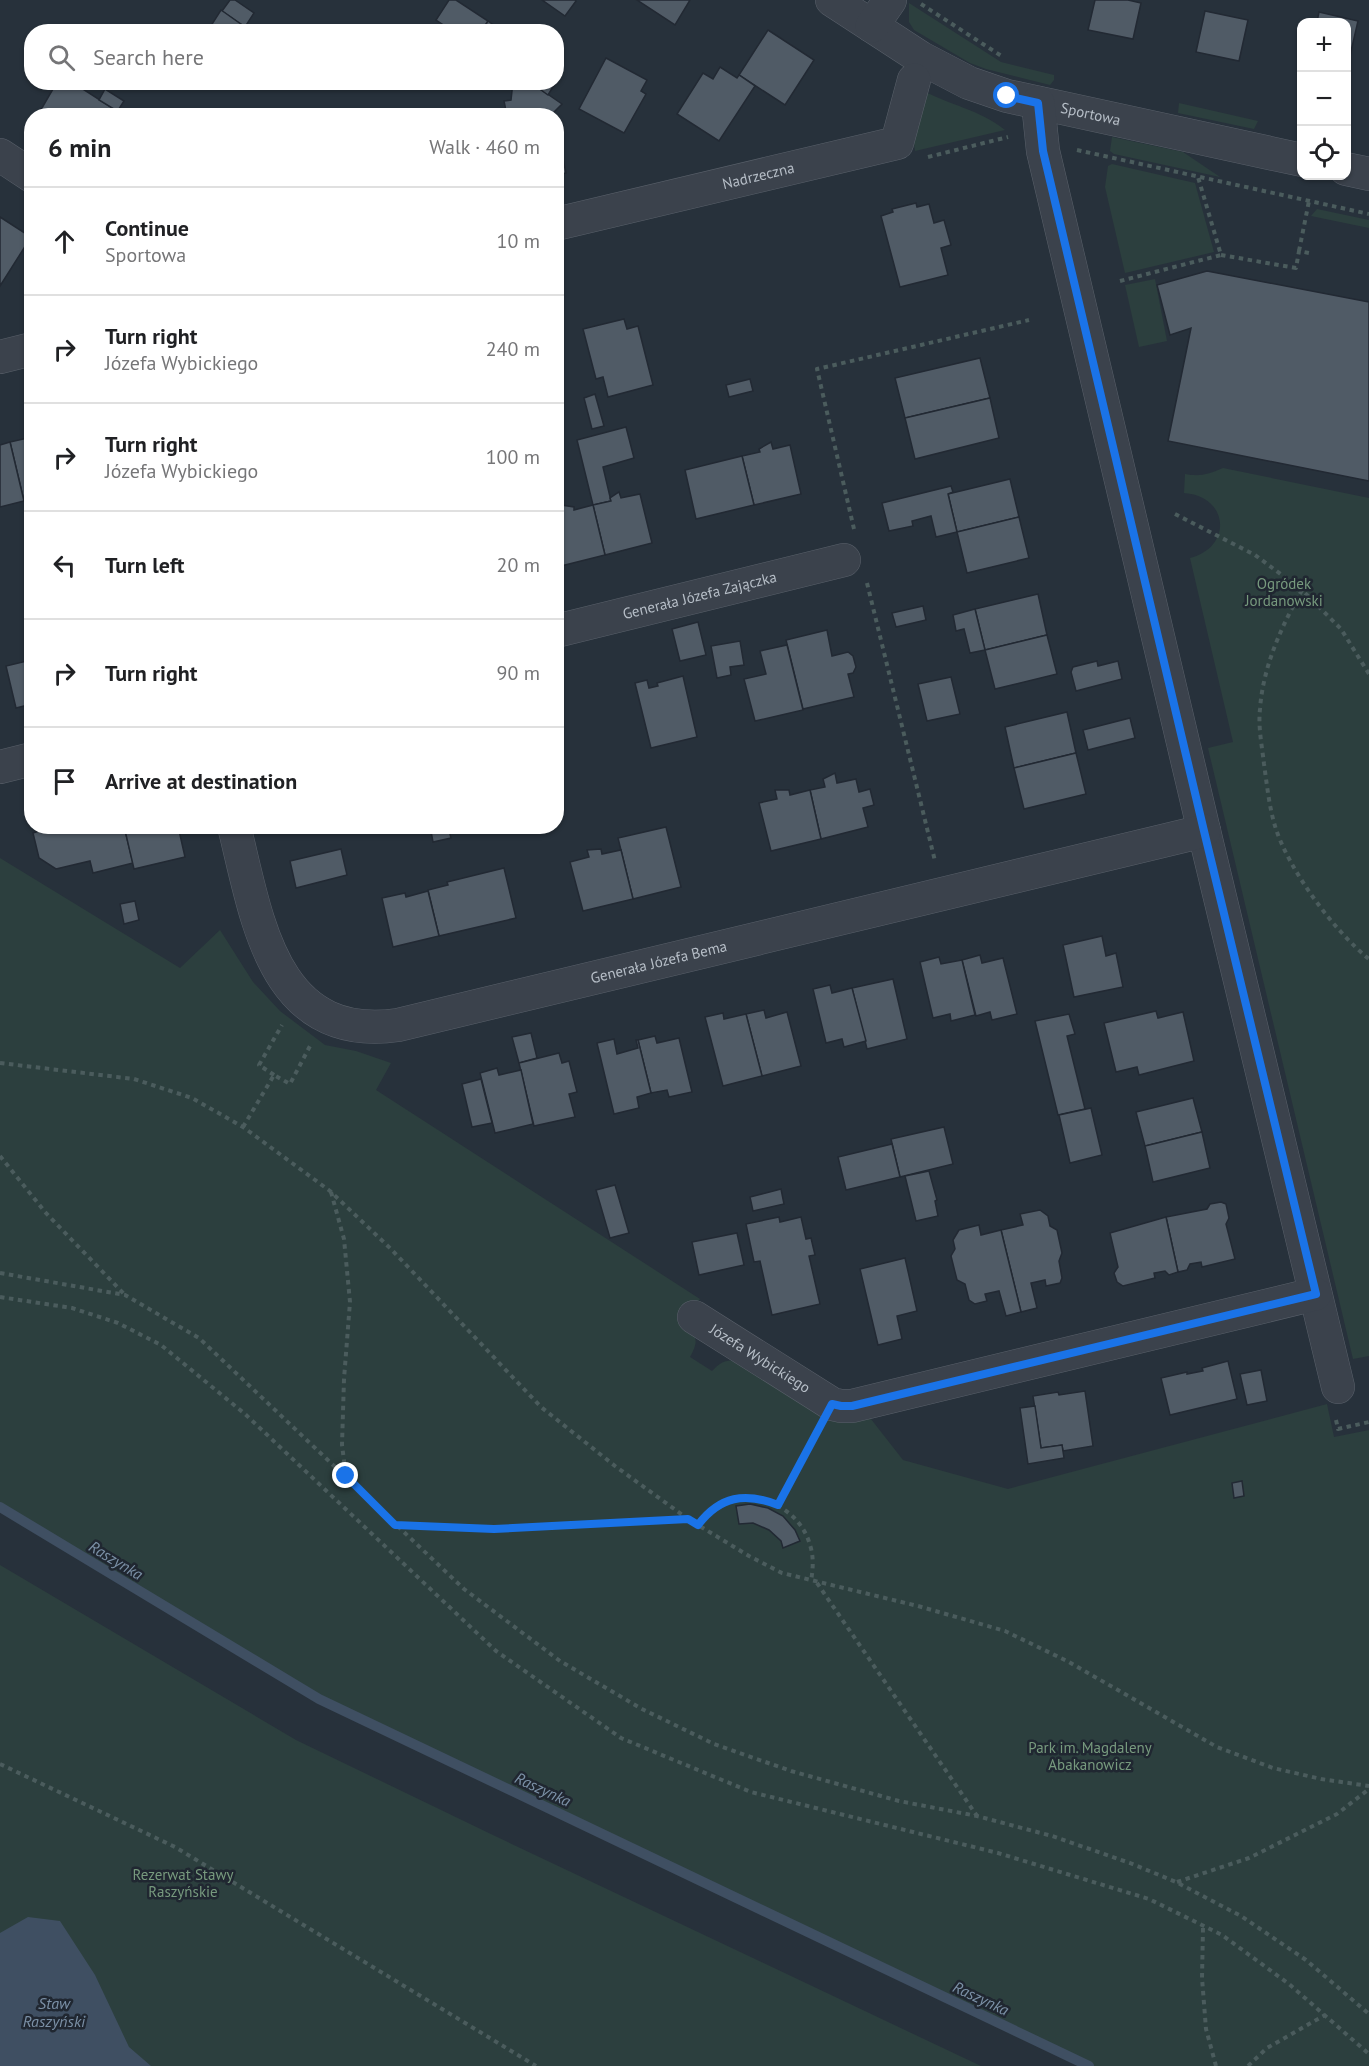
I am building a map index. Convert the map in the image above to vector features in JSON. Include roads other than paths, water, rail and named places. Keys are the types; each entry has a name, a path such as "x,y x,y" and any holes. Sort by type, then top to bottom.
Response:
{"street":[{"name":"Sportowa","path":"832,0 881,13 921,58 969,83 1007,96 1297,159"},
{"name":"Nadrzeczna","path":"564,222 897,143 914,80"},
{"path":"1038,103 1046,162 1338,1387"},
{"path":"0,155 24,171"},
{"path":"1351,170 1369,174"},
{"path":"0,357 24,352"},
{"name":"Generała Józefa Zajączka","path":"564,629 855,557"},
{"path":"0,766 24,761"},
{"name":"Generała Józefa Bema","path":"236,834 259,927 276,968 295,992 312,1008 331,1020 353,1026 374,1028 398,1025 1204,831"},
{"name":"Józefa Wybickiego","path":"694,1317 832,1404 852,1406 1316,1294"}],"water":[{"name":"Staw Raszyński","path":"28,1917 60,1921 95,1975 129,2047 151,2066 0,2066 0,1933"}],"waterway":[{"name":"Raszynka","path":"0,1507 319,1699 1089,2066"}],"park label":[{"name":"Ogródek Jordanowski","path":"1284,592"},
{"name":"Park im. Magdaleny Abakanowicz","path":"1090,1756"},
{"name":"Rezerwat Stawy Raszyńskie","path":"183,1884"}]}
